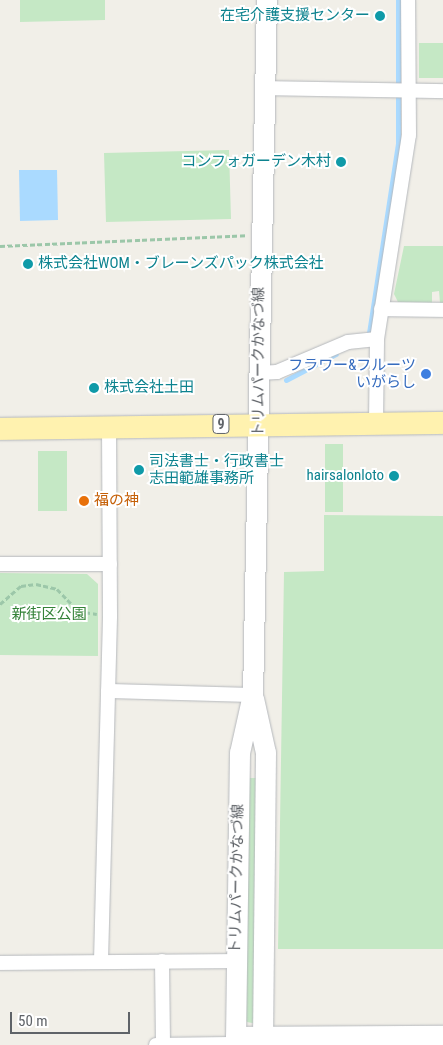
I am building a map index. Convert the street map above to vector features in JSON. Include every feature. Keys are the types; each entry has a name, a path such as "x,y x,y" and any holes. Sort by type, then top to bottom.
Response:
{"main road":[{"name":"トリムパークかなづ線","path":"236,1037 235,961 240,753 253,695 259,423 260,234 266,88 267,0"},
{"name":"9","path":"0,429 259,423 443,423"},
{"name":"トリムパークかなづ線","path":"253,695 266,753 265,1042"},
{"path":"236,1037 265,1042 443,1036"}],"street":[{"path":"376,423 377,339 409,135 408,0"},
{"path":"266,88 443,91"},
{"path":"381,309 443,310"},
{"path":"259,373 277,372 348,342 377,339"},
{"path":"102,961 110,616 110,426"},
{"path":"0,564 110,564"},
{"path":"108,691 253,695"},
{"path":"162,961 163,1044"},
{"path":"0,963 235,961"},
{"path":"156,1045 230,1044 236,1037"}],"path":[{"path":"0,246 260,234"},
{"path":"0,604 21,586 36,584 57,589 78,612 110,616"}],"green space":[{"path":"20,0 105,0 105,20 20,22"},
{"path":"419,43 443,43 443,78 419,78"},
{"path":"229,150 231,219 106,222 104,153"},
{"path":"404,246 443,246 443,303 440,303 439,291 432,292 432,303 398,302 394,294"},
{"path":"325,444 343,444 343,512 325,512"},
{"path":"38,451 67,451 67,511 38,511"},
{"path":"324,515 443,516 443,949 278,949 284,572 324,571"},
{"name":"新街区公園","path":"0,573 87,574 98,584 98,656 0,655"},
{"path":"243,778 260,778 258,1024 247,1022 243,1017"}],"water":[{"path":"19,170 57,170 58,220 20,221"}],"waterway":[{"path":"365,338 369,333 398,143 398,0"},
{"path":"286,380 336,354"}],"place":[{"name":"在宅介護支援センター","path":"380,16"},
{"name":"コンフォガーデン木村","path":"341,162"},
{"name":"株式会社WOM・ブレーンズパック株式会社","path":"28,264"},
{"name":"フラワー&フルーツ いがらし","path":"426,374"},
{"name":"株式会社土田","path":"94,388"},
{"name":"司法書士・行政書士 志田範雄事務所","path":"139,470"},
{"name":"hairsalonloto","path":"394,476"},
{"name":"福の神","path":"84,501"}]}
